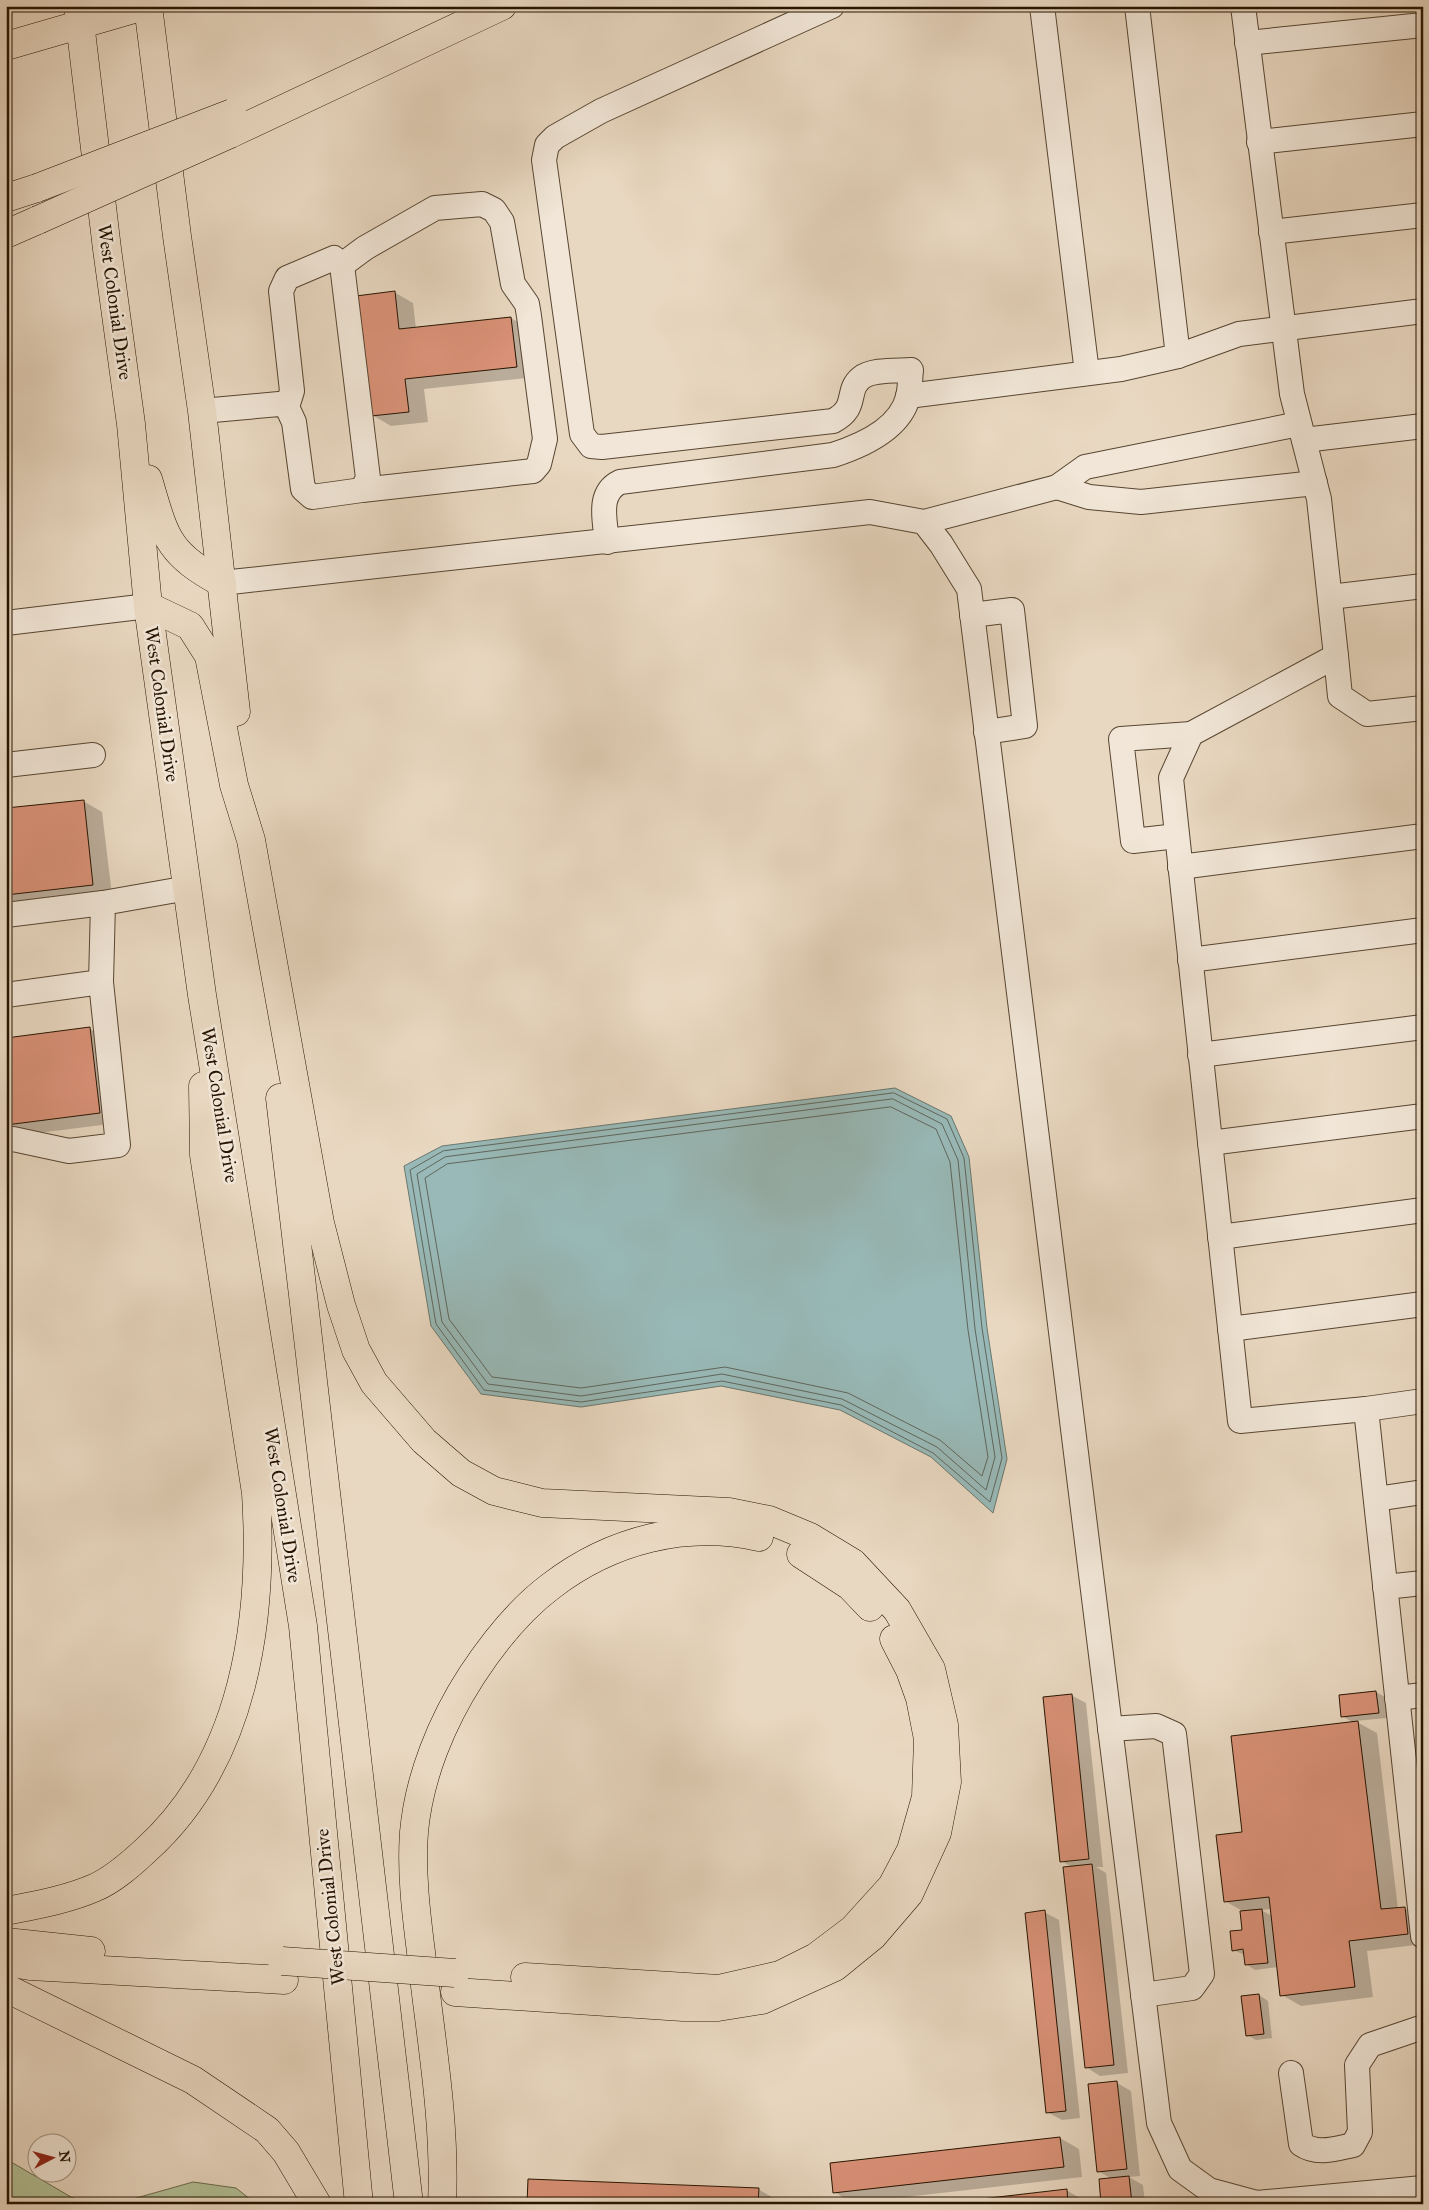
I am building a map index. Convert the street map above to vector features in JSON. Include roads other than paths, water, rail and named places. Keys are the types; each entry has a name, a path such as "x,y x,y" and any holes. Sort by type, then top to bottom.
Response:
{"highway":[{"path":"6,46 79,16 144,6"},
{"path":"148,6 176,236 202,411 409,2204"},
{"path":"6,234 231,124 502,6"},
{"name":"West Colonial Drive","path":"79,16 107,249 131,424 148,606 202,995 303,1626 359,2204"},
{"path":"6,198 231,124"},
{"path":"131,424 164,533 175,549 186,560 200,571 222,583"},
{"path":"148,606 190,626 209,656 234,785 251,840 320,1223 341,1306 356,1350 374,1384 424,1441 461,1473 494,1491 542,1503 729,1512 769,1520 817,1542 853,1563 897,1610 931,1669 944,1726 946,1782 936,1833 908,1894 873,1936 835,1968 762,2000 718,2007 683,2007 455,1982"},
{"path":"6,1911 45,1904 95,1888 129,1866 168,1830 218,1754 236,1708 250,1650 259,1537 256,1493 204,1155 202,995"},
{"path":"6,1942 283,1971 455,1982 719,1989 780,1974 816,1957 853,1929 892,1886 911,1850 926,1797 928,1739 920,1698 897,1643 875,1612 850,1586 823,1566 795,1551 763,1538 731,1531 696,1530 660,1534 638,1540 615,1549 565,1575 538,1596 486,1654 459,1695 438,1738 420,1796 414,1833 416,1908 439,2112 442,2204"},
{"path":"6,1962 30,1966 283,1971"},
{"path":"6,1988 193,2080 267,2130 286,2152 317,2204"}],"street":[{"path":"607,542 604,499 613,485 630,480 833,455 863,443 878,434 902,411 908,396 911,370 872,373 861,377 855,386 848,411 833,421 602,447 591,446 582,434 544,160 547,145 555,137 601,111 832,6"},
{"path":"1042,6 1087,373"},
{"path":"1137,6 1178,356"},
{"path":"1243,6 1292,394 1319,499 1340,696 1368,714 1423,708"},
{"path":"1247,43 1423,25"},
{"path":"1259,142 1423,124"},
{"path":"342,265 365,248 435,208 482,204 494,210 502,222 513,284 527,304 545,439 538,464 533,471 312,497 303,488 294,422 287,407 292,391 281,291 287,278 334,258 342,265 368,478 362,490"},
{"path":"1271,232 1423,215"},
{"path":"908,396 1087,373 1178,356 1239,334 1423,311"},
{"path":"202,411 279,404 287,407"},
{"path":"222,583 870,512 924,522 1057,487 1085,467 1301,432 1423,426"},
{"path":"1057,487 1089,497 1141,502 1315,483"},
{"path":"924,522 941,544 969,589 1159,2123 1180,2169 1209,2190 1257,2203 1423,2188"},
{"path":"1330,597 1423,586"},
{"path":"6,623 148,606"},
{"path":"972,615 1012,610 1025,726 986,732"},
{"path":"1177,836 1133,841 1121,739 1191,734 1336,656"},
{"path":"1191,734 1171,778 1240,1421 1366,1409 1423,1401"},
{"path":"6,765 93,755"},
{"path":"1180,867 1423,836"},
{"path":"6,915 103,903 188,888"},
{"path":"6,1140 13,1139 69,1151 118,1145 101,982 103,903"},
{"path":"1190,960 1423,930"},
{"path":"6,995 101,982"},
{"path":"1200,1055 1423,1027"},
{"path":"1210,1143 1423,1116"},
{"path":"1220,1237 1423,1210"},
{"path":"1230,1330 1423,1304"},
{"path":"1366,1409 1397,1698 1415,1789 1423,1936"},
{"path":"1376,1499 1423,1492"},
{"path":"1385,1587 1423,1583"},
{"path":"1397,1698 1423,1695"},
{"path":"1110,1729 1156,1726 1174,1734 1202,1974 1192,1988 1143,1995"},
{"path":"1290,2073 1300,2144 1310,2151 1353,2146 1360,2132 1357,2065 1370,2045 1423,2027"}],"water":[{"path":"895,1088 951,1116 969,1157 987,1328 1007,1459 993,1513 931,1457 840,1410 721,1386 581,1407 481,1394 431,1326 404,1166 442,1146"}]}
